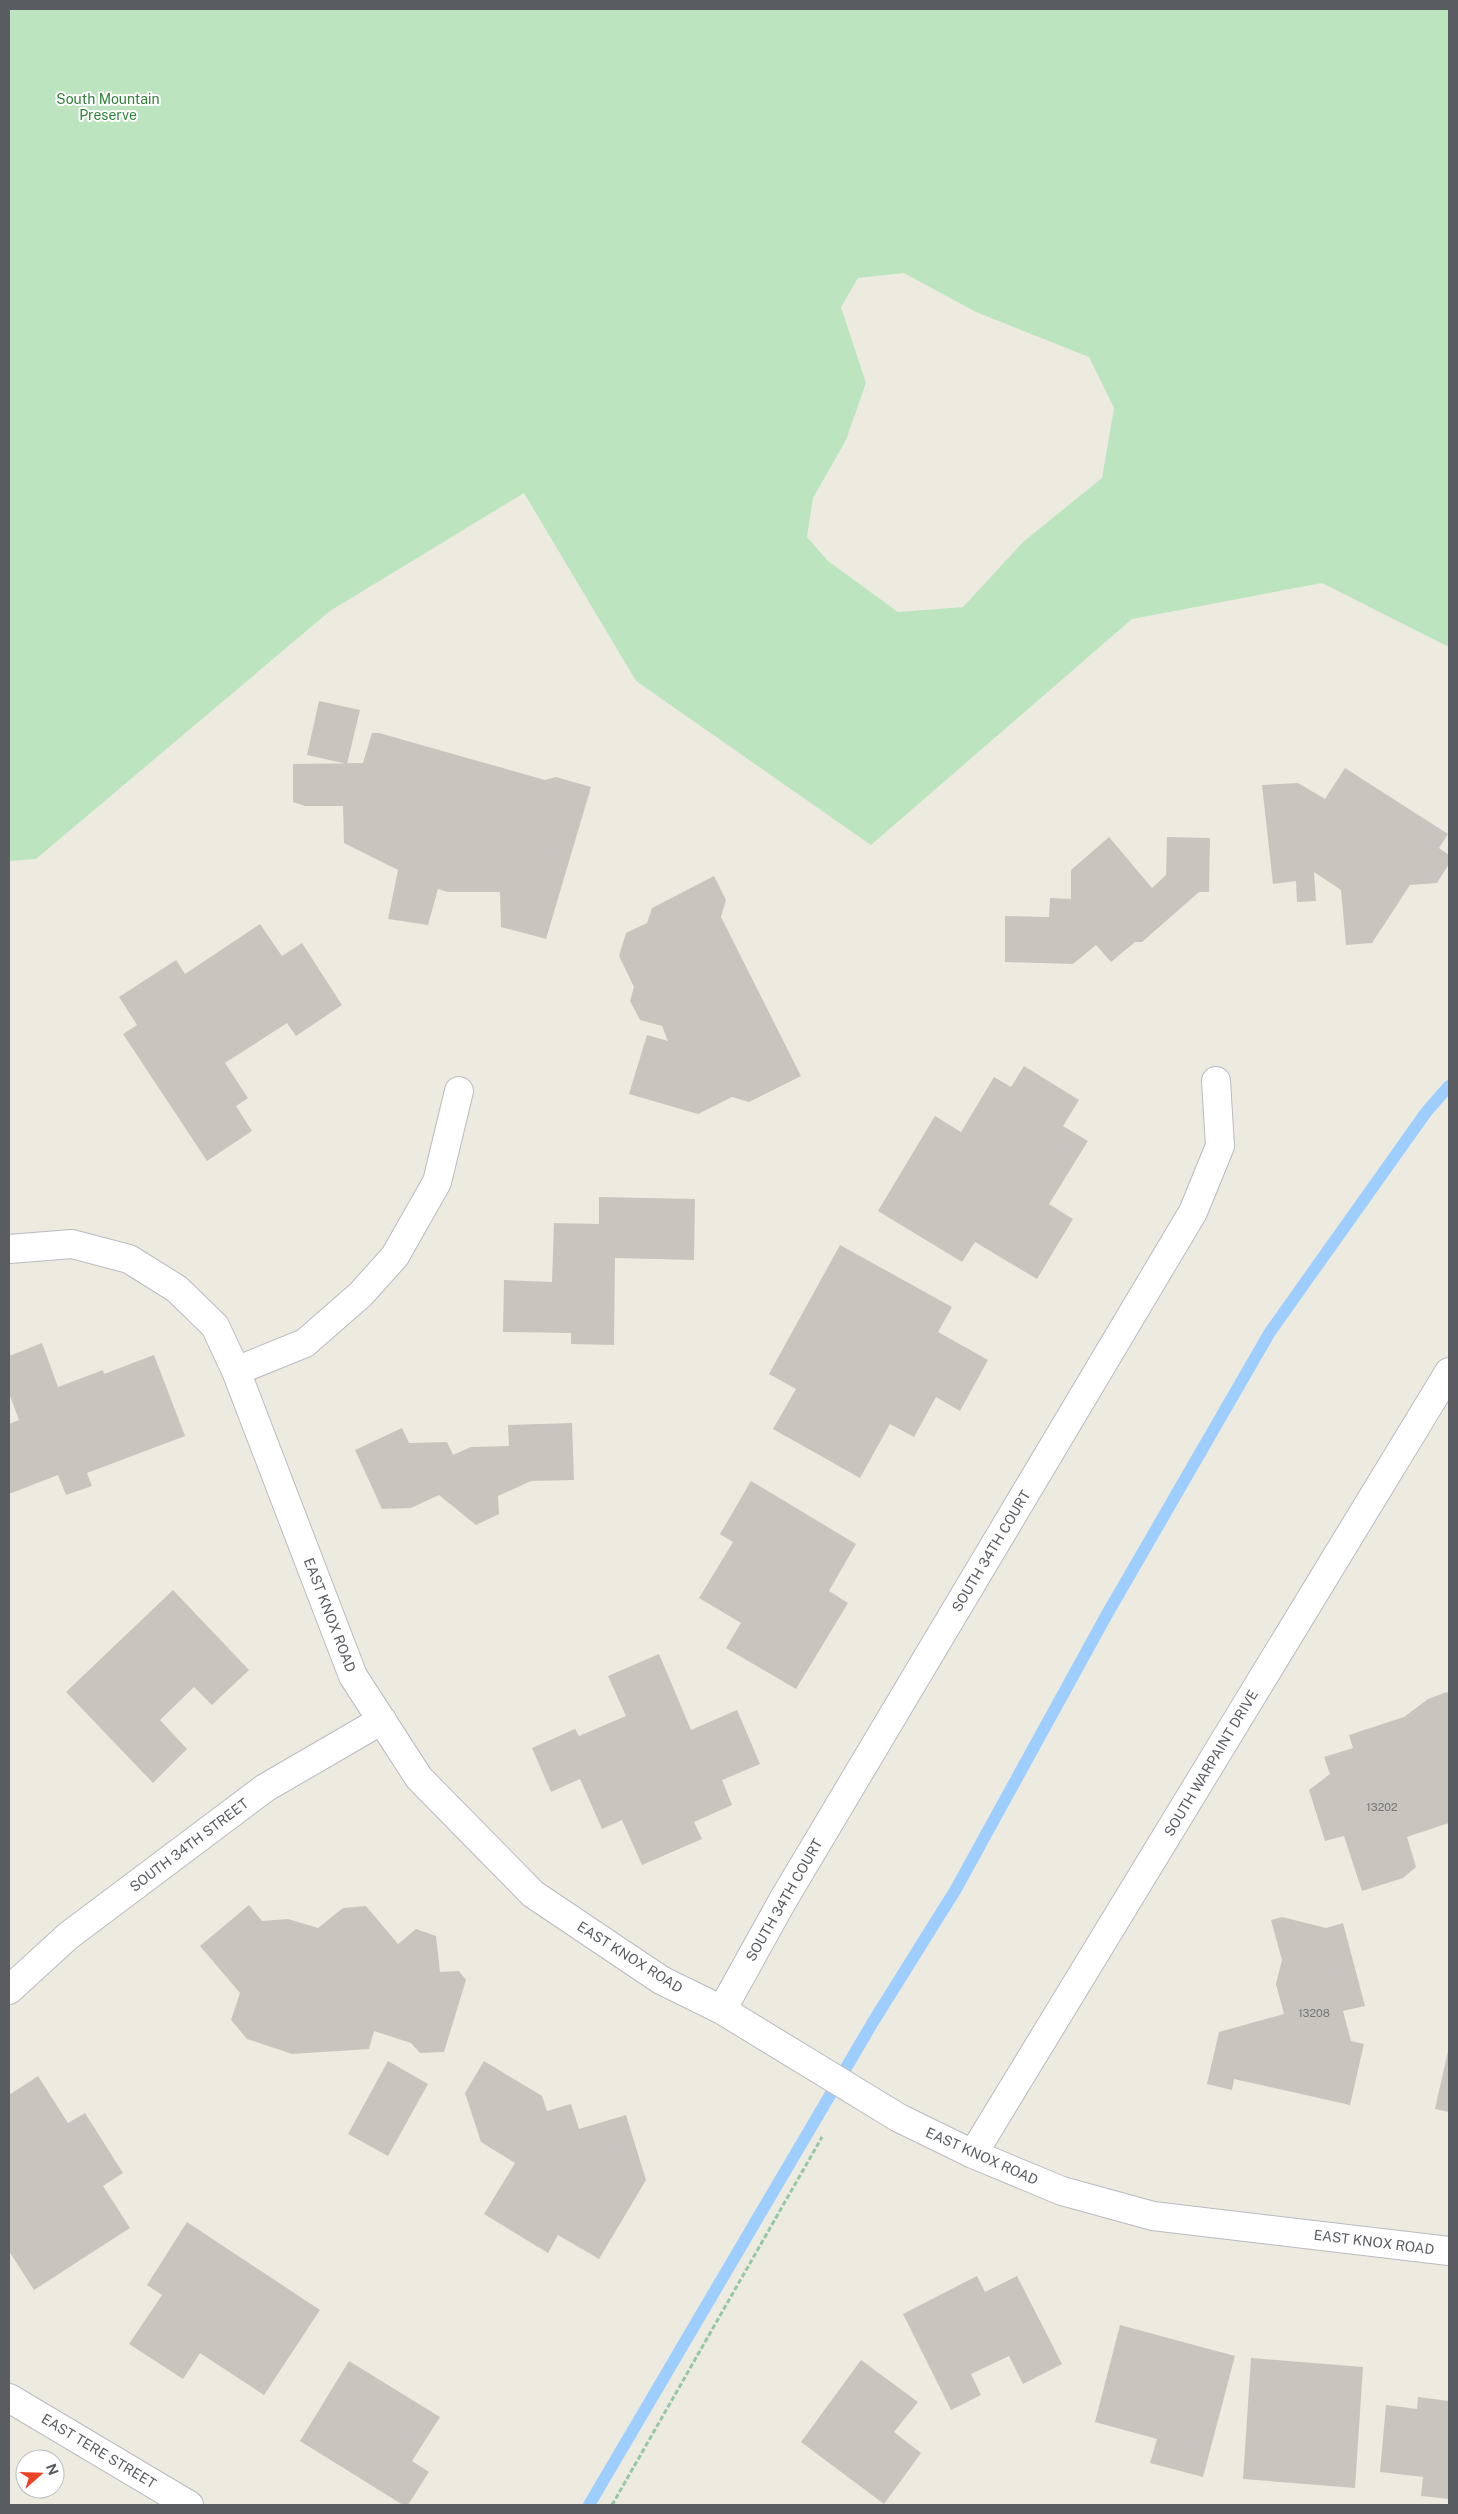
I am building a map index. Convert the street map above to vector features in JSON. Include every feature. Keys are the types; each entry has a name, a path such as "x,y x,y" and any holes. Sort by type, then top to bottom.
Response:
{"street":[{"name":"SOUTH 34TH COURT","path":"722,2010 788,1892 1193,1212 1220,1146 1216,1081"},
{"path":"236,1370 305,1343 361,1294 395,1256 437,1182 460,1091"},
{"name":"EAST KNOX ROAD","path":"9,1249 72,1244 129,1259 177,1289 215,1326 236,1370 353,1676 419,1778 533,1894 661,1980 722,2010 899,2118 973,2154 1062,2191 1153,2216 1449,2251"},
{"name":"SOUTH WARPAINT DRIVE","path":"973,2154 1449,1372"},
{"name":"SOUTH 34TH STREET","path":"9,1990 68,1936 265,1788 382,1720"},
{"name":"EAST TERE STREET","path":"9,2398 189,2505"}],"path":[{"path":"612,2505 822,2137"}],"green space":[{"name":"South Mountain Preserve","path":"9,9 1449,9 1449,647 1322,583 1132,619 871,845 636,681 524,493 330,611 36,859 9,861","holes":["904,273 976,312 1089,357 1114,408 1102,478 1023,542 963,607 898,612 828,561 807,537 813,498 846,440 866,383 841,307 858,278"]}],"building":[{"path":"319,701 360,710 347,764 307,755"},
{"path":"372,733 379,733 545,780 556,777 591,787 546,939 501,927 500,892 448,892 438,889 428,925 388,919 398,870 344,843 343,806 305,806 293,802 293,764 363,763"},
{"path":"1345,768 1448,834 1439,848 1449,855 1449,864 1437,883 1410,885 1372,943 1346,945 1341,890 1314,872 1316,901 1297,902 1296,881 1273,884 1262,785 1298,783 1325,799"},
{"path":"1109,837 1152,888 1166,875 1167,837 1210,838 1209,892 1199,892 1142,942 1135,942 1111,962 1096,945 1073,964 1005,962 1005,916 1049,917 1050,898 1071,899 1071,870"},
{"path":"714,876 726,900 721,917 801,1076 749,1102 732,1097 698,1114 629,1094 647,1035 668,1041 662,1026 640,1020 630,1001 634,987 619,956 626,933 647,923 652,908"},
{"path":"260,924 282,956 302,943 342,1005 296,1036 287,1023 225,1063 248,1098 236,1106 252,1131 207,1161 123,1034 137,1025 119,997 176,960 185,974"},
{"path":"1024,1066 1079,1100 1063,1126 1088,1141 1049,1204 1073,1219 1037,1279 975,1242 962,1262 878,1211 935,1116 961,1132 994,1077 1011,1087"},
{"path":"599,1197 695,1199 694,1260 615,1258 614,1345 571,1344 571,1333 503,1332 504,1280 552,1282 554,1223 599,1224"},
{"path":"840,1245 952,1307 938,1332 988,1360 960,1411 936,1397 914,1437 890,1424 860,1478 773,1429 796,1389 769,1374"},
{"path":"42,1343 58,1387 103,1370 104,1374 154,1355 185,1436 87,1473 92,1486 66,1495 58,1475 9,1494 9,1424 19,1420 9,1393 9,1356"},
{"path":"572,1423 574,1480 531,1481 498,1496 499,1514 476,1525 439,1495 411,1508 382,1509 355,1450 402,1428 409,1443 447,1442 453,1455 471,1447 509,1446 508,1425"},
{"path":"751,1481 856,1544 829,1591 848,1603 796,1689 726,1648 741,1623 699,1598 733,1542 720,1534"},
{"path":"173,1590 249,1670 212,1705 194,1687 160,1720 187,1749 153,1783 66,1692"},
{"path":"659,1654 691,1730 737,1710 760,1764 722,1780 732,1805 694,1822 702,1839 642,1865 622,1820 602,1829 580,1779 551,1792 532,1748 575,1729 579,1736 626,1716 608,1676"},
{"path":"1447,1692 1449,1695 1449,1823 1407,1837 1416,1867 1403,1878 1362,1891 1344,1836 1325,1841 1309,1790 1330,1774 1324,1757 1353,1748 1349,1735 1404,1717 1428,1699"},
{"path":"249,1905 262,1921 288,1919 318,1928 343,1908 366,1906 398,1944 416,1929 436,1936 440,1972 459,1971 466,1980 444,2052 420,2053 411,2043 374,2031 369,2049 292,2054 247,2039 231,2020 240,1993 200,1946"},
{"path":"1282,1917 1326,1928 1343,1923 1365,2006 1343,2011 1351,2041 1364,2044 1350,2105 1234,2079 1232,2090 1207,2084 1219,2032 1284,2014 1276,1984 1282,1960 1271,1920"},
{"path":"1449,2051 1449,2112 1435,2109"},
{"path":"388,2061 428,2084 388,2156 348,2134"},
{"path":"484,2061 542,2096 547,2111 571,2104 579,2129 626,2115 646,2180 599,2259 558,2235 548,2253 484,2214 515,2163 481,2142 465,2093"},
{"path":"38,2076 68,2123 85,2113 123,2173 103,2186 130,2228 34,2290 9,2251 9,2095"},
{"path":"187,2222 320,2310 264,2395 200,2353 183,2379 129,2344 162,2295 147,2285"},
{"path":"977,2276 985,2292 1017,2276 1062,2364 1023,2384 1009,2356 971,2374 981,2395 951,2410 903,2314"},
{"path":"1120,2325 1235,2356 1203,2477 1150,2463 1157,2439 1095,2422"},
{"path":"1251,2358 1363,2367 1355,2488 1243,2479"},
{"path":"861,2360 918,2402 894,2432 921,2453 884,2504 801,2442"},
{"path":"349,2361 440,2417 412,2461 429,2472 408,2505 403,2505 300,2441"},
{"path":"1418,2397 1449,2401 1449,2499 1421,2496 1423,2477 1380,2472 1386,2405 1417,2409"}],"waterway":[{"path":"589,2505 873,2022 956,1889 1106,1616 1270,1332 1427,1111 1449,1086"}]}
